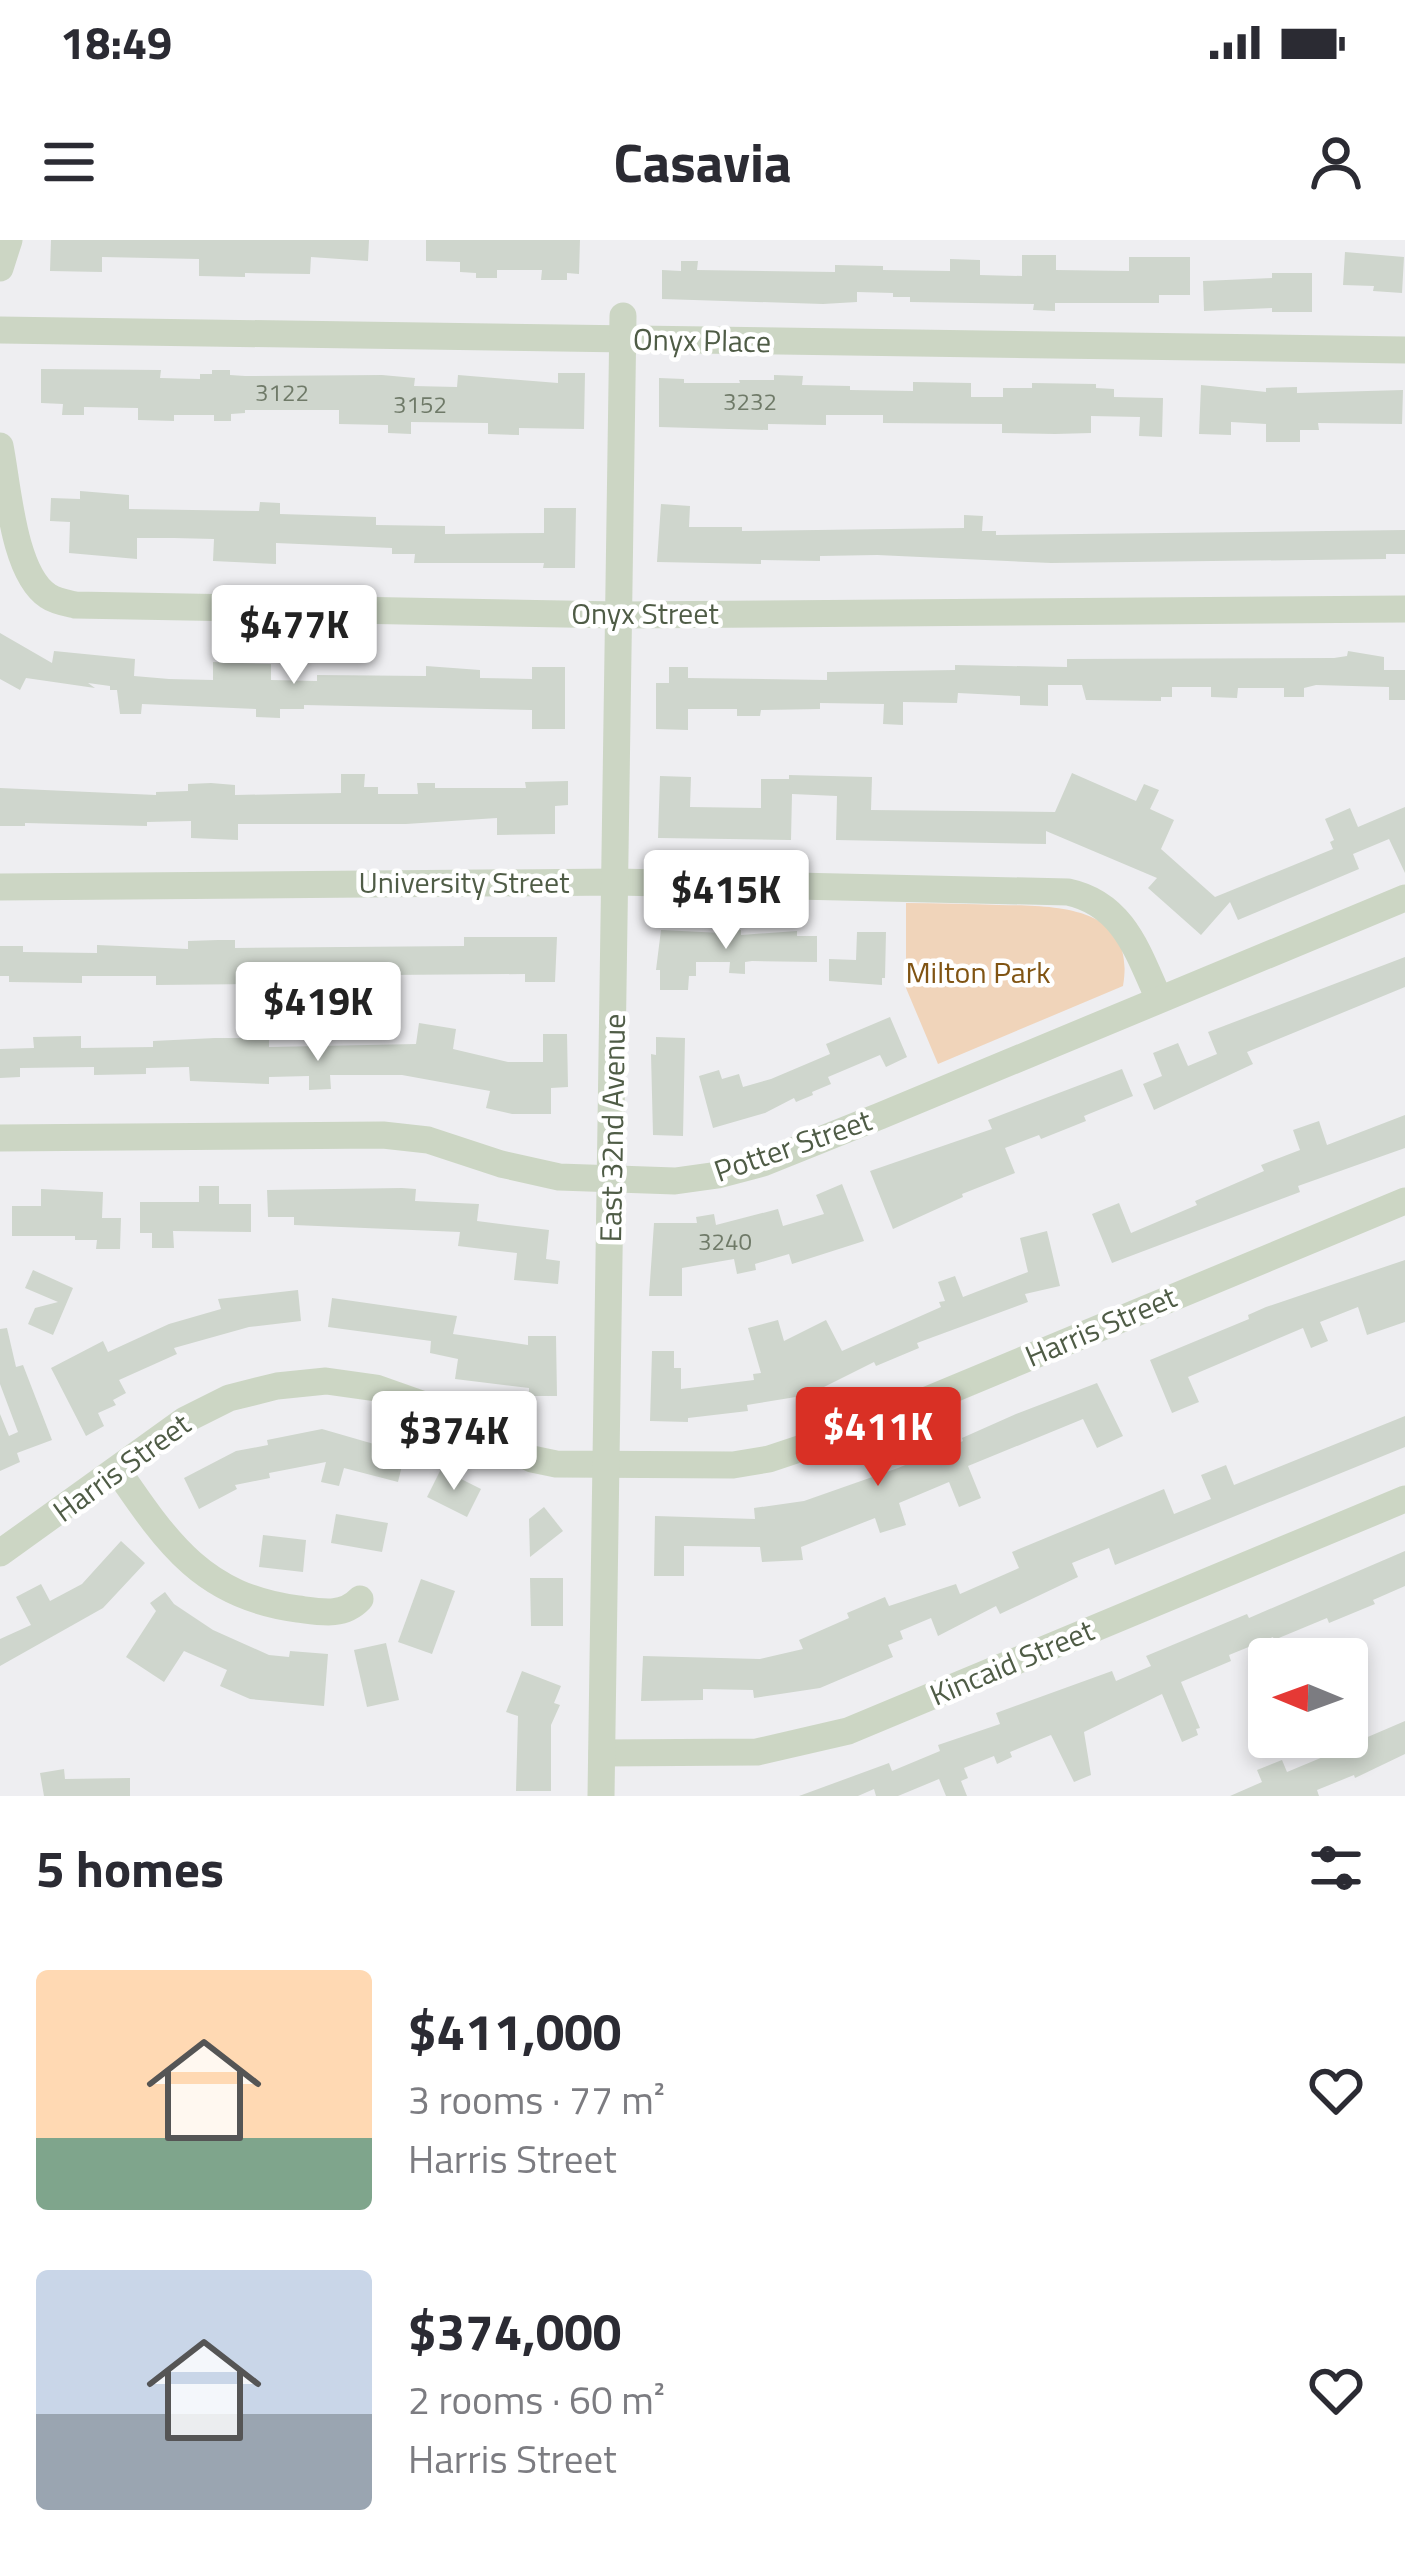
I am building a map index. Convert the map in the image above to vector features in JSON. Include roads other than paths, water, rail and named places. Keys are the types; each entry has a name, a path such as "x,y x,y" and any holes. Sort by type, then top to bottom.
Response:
{"street":[{"path":"0,268 9,240"},
{"name":"Onyx Place","path":"0,330 623,328 1405,350"},
{"name":"East 32nd Avenue","path":"601,1796 623,328"},
{"name":"Onyx Street","path":"0,446 22,562 50,598 75,605 620,615 1405,609"},
{"name":"University Street","path":"0,887 617,882 1082,895 1120,920 1159,999"},
{"name":"Potter Street","path":"0,1138 383,1135 428,1140 559,1177 675,1181 718,1175 763,1163 1405,898"},
{"name":"Harris Street","path":"0,1553 184,1420 229,1398 277,1386 326,1382 376,1388 427,1406 532,1459 607,1466 733,1465 811,1447 1405,1201"},
{"path":"118,1471 157,1528 191,1566 231,1592 276,1606 333,1612 352,1607 360,1599"},
{"name":"Kincaid Street","path":"602,1753 757,1752 848,1731 1405,1499"}],"park label":[{"name":"Milton Park","path":"978,973"}]}
